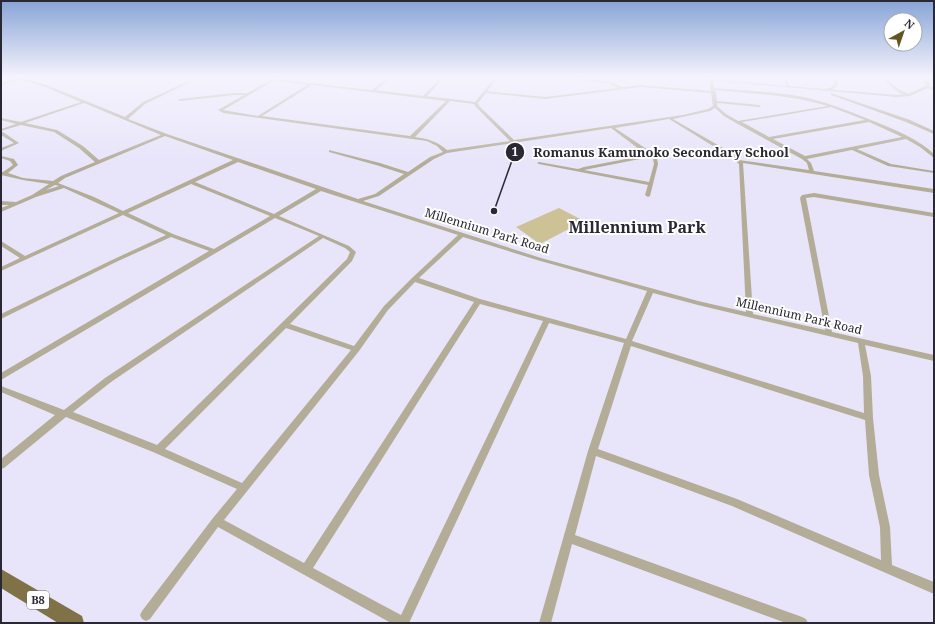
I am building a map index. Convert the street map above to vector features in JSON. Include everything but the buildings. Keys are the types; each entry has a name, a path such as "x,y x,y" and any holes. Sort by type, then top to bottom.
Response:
{"highway":[{"name":"B8","path":"1,578 75,623"}],"street":[{"path":"1,130 72,106"},
{"name":"Millennium Park Road","path":"95,106 165,135 320,189 462,235 698,303 934,358"},
{"path":"125,119 140,106"},
{"path":"227,106 221,110 412,137 434,142 446,152"},
{"path":"260,116 276,106"},
{"path":"412,137 444,106"},
{"path":"478,106 513,142"},
{"path":"357,201 374,196 432,158 446,152 705,112 712,109 714,106"},
{"path":"717,106 725,115 804,158 808,161 812,172"},
{"path":"737,122 830,106"},
{"path":"831,106 907,137 926,149 934,157"},
{"path":"868,106 908,121 934,133"},
{"path":"669,118 739,161 934,191"},
{"path":"1,119 55,131 81,147 98,162"},
{"path":"768,139 869,121"},
{"path":"612,127 655,158 656,164 648,196"},
{"path":"1,133 17,143 1,150"},
{"path":"34,196 63,177 165,135"},
{"path":"804,158 907,137"},
{"path":"852,148 890,164 934,172"},
{"path":"331,151 408,174"},
{"path":"579,170 652,156"},
{"path":"1,157 12,160 16,165 3,173"},
{"path":"1,269 238,160"},
{"path":"739,161 742,166 750,314"},
{"path":"539,163 651,184"},
{"path":"3,173 23,179 54,183 64,186 171,235 214,251"},
{"path":"158,450 285,326 352,256 353,252 323,236 191,182"},
{"path":"1,210 34,196 64,186"},
{"path":"1,377 320,189"},
{"path":"829,334 803,198 804,196 814,195 934,215"},
{"path":"1,203 16,204"},
{"path":"1,317 114,260 171,235"},
{"path":"146,615 244,488 356,349 386,308 414,279 462,235"},
{"path":"1,465 120,371 323,236"},
{"path":"1,243 24,258"},
{"path":"414,279 478,301 628,342 868,418"},
{"path":"545,623 593,451 628,342 650,290"},
{"path":"306,569 478,301"},
{"path":"218,521 403,623 546,320"},
{"path":"285,326 356,349"},
{"path":"862,341 867,376 868,418 874,474 885,527 887,567"},
{"path":"1,388 158,450 244,488"},
{"path":"593,451 734,502 934,588"},
{"path":"569,538 802,623"}],"shaded area":[{"path":"559,208 584,221 540,244 516,227"}],"place":[{"name":"Romanus Kamunoko Secondary School","path":"494,211"}],"district":[{"name":"Millennium Park","path":"637,227"}]}
